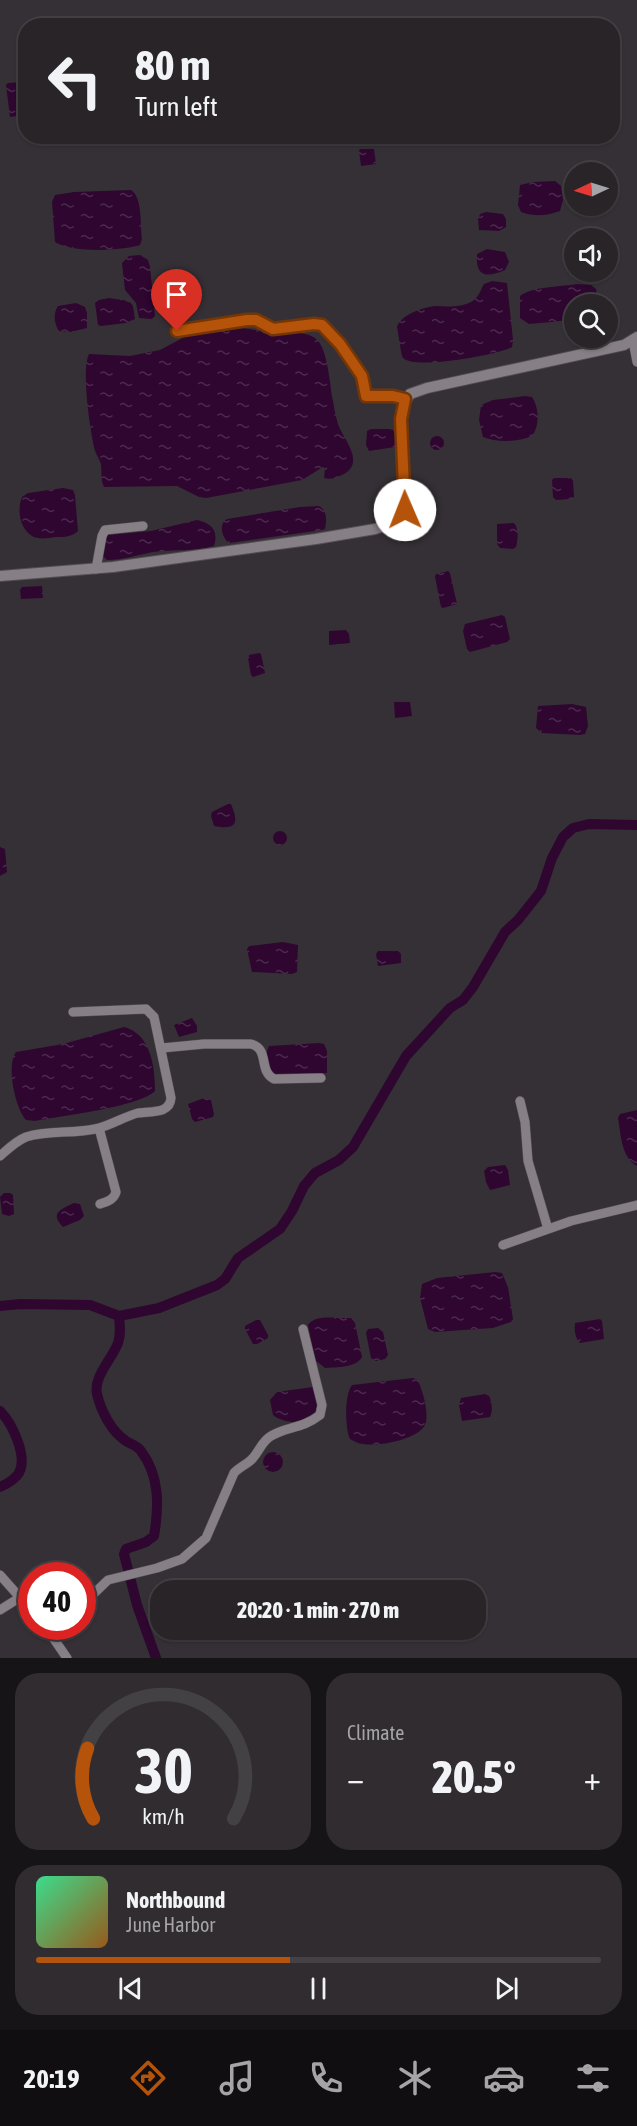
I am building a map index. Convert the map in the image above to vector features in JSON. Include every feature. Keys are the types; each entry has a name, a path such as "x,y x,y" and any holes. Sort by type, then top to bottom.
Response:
{"street":[{"path":"177,331 247,320 256,320 273,329 322,325 340,344 362,376 366,396 393,396 405,399"},
{"path":"0,576 96,569 375,529 397,521 406,506 401,419 405,399 411,394 419,390 615,348 635,339 637,362"},
{"path":"96,569 105,530 143,526"},
{"path":"0,1156 28,1137 99,1128 137,1114 168,1108 171,1098 154,1017 146,1009 73,1012"},
{"path":"162,1048 204,1044 251,1044 261,1049 269,1077 274,1079 321,1078"},
{"path":"520,1101 525,1122 528,1161 548,1229"},
{"path":"99,1128 116,1192 110,1200 100,1204"},
{"path":"503,1245 548,1229 637,1205"},
{"path":"96,1592 108,1580 157,1568 182,1559 200,1545 206,1538 234,1473 239,1467 252,1460 263,1442 272,1435 308,1424 320,1415 322,1405 303,1329"},
{"path":"0,1575 18,1597"},
{"path":"0,1610 18,1599"},
{"path":"56,1640 67,1658"}],"water":[{"path":"18,82 18,116 10,117 6,85"},
{"path":"374,149 376,164 361,166 359,150"},
{"path":"555,181 561,186 563,200 560,211 540,215 521,212 518,205 520,185"},
{"path":"131,190 138,199 139,205 142,239 140,245 97,250 72,248 55,242 52,202 55,195"},
{"path":"486,212 503,214 506,227 499,231 479,230 478,219 480,214"},
{"path":"487,249 505,252 509,262 505,270 488,275 480,271 477,254"},
{"path":"140,255 148,260 150,267 155,316 152,319 139,318 136,303 125,290 122,263 129,256"},
{"path":"492,281 507,283 512,347 474,357 439,362 410,361 403,358 397,327 403,318 427,307 466,304 477,297 484,284"},
{"path":"577,284 591,285 596,289 597,294 564,294 564,321 529,324 520,318 520,296 540,289"},
{"path":"109,298 129,301 133,306 135,319 126,323 98,325 95,303"},
{"path":"76,303 85,307 87,328 70,332 59,331 55,318 58,306"},
{"path":"239,328 271,333 306,334 320,343 327,366 337,421 353,458 353,464 349,470 338,477 327,479 324,478 325,468 323,467 302,480 206,498 177,486 104,487 89,413 86,373 89,354 130,356 160,350 190,334"},
{"path":"532,397 537,411 535,432 532,436 508,441 483,437 479,420 481,405 493,400"},
{"path":"389,429 395,434 395,447 369,451 366,445 367,431"},
{"path":"437,436 442,438 444,443 442,448 437,450 432,448 430,443 432,438"},
{"path":"571,478 574,497 556,500 553,497 552,480"},
{"path":"63,488 73,490 75,495 78,531 65,537 32,536 24,528 20,518 22,497 28,493"},
{"path":"319,506 324,510 326,516 325,529 322,530 229,543 223,535 222,527 227,519"},
{"path":"197,520 213,528 214,546 153,552 113,560 107,560 103,556 105,537 108,535 151,531"},
{"path":"514,523 518,534 516,547 513,549 500,548 497,544 497,524"},
{"path":"448,571 457,604 443,608 435,577 436,574"},
{"path":"42,586 43,598 21,599 22,587"},
{"path":"502,615 505,617 510,639 507,642 470,652 467,649 463,631 465,624"},
{"path":"346,630 350,643 329,645 329,631"},
{"path":"259,653 265,673 253,677 248,658 249,655"},
{"path":"394,702 410,702 412,716 395,718"},
{"path":"572,704 586,707 588,726 585,734 542,733 536,728 538,706"},
{"path":"231,804 234,811 234,824 227,827 214,826 212,812"},
{"path":"280,831 285,833 287,838 285,843 280,845 275,843 273,838 275,833"},
{"path":"0,847 5,849 7,872 0,876"},
{"path":"283,942 298,945 297,972 292,974 252,972 247,949 249,946"},
{"path":"378,951 399,951 401,963 378,966 376,954"},
{"path":"192,1018 197,1026 197,1032 179,1037 174,1025"},
{"path":"124,1027 133,1031 146,1044 154,1072 155,1091 146,1097 117,1106 35,1121 26,1120 18,1106 13,1086 12,1066 16,1052 63,1044"},
{"path":"324,1044 327,1051 327,1073 273,1074 267,1057 269,1046"},
{"path":"204,1098 211,1100 213,1117 195,1122 188,1104"},
{"path":"637,1110 637,1166 625,1151 618,1118 620,1114"},
{"path":"505,1165 510,1185 490,1190 484,1171 488,1167"},
{"path":"4,1193 13,1195 14,1214 9,1216 2,1214 0,1197"},
{"path":"74,1203 80,1204 84,1216 63,1227 57,1218 58,1212"},
{"path":"502,1273 508,1287 513,1319 511,1322 493,1328 435,1332 428,1329 420,1298 422,1284 437,1278"},
{"path":"319,1318 351,1318 355,1323 362,1357 351,1365 325,1368 315,1360 308,1325"},
{"path":"600,1319 604,1339 580,1343 575,1333 575,1323"},
{"path":"260,1320 268,1338 253,1344 245,1326"},
{"path":"378,1328 383,1332 388,1355 385,1359 376,1361 371,1358 366,1333 368,1329"},
{"path":"413,1378 418,1380 425,1401 426,1422 423,1428 409,1437 389,1443 370,1445 350,1439 346,1412 349,1390 352,1385"},
{"path":"313,1387 318,1399 318,1408 314,1416 303,1421 290,1422 273,1415 270,1400 277,1392"},
{"path":"485,1394 491,1401 490,1417 462,1421 459,1405 461,1398"},
{"path":"273,1452 280,1455 283,1462 280,1469 273,1472 266,1469 263,1462 266,1455"}],"waterway":[{"path":"0,1306 90,1305 119,1316 159,1308 217,1285 225,1279 238,1258 280,1229 304,1186 315,1173 339,1160 353,1147 406,1056 450,1008 463,1000 505,932 518,920 541,891 552,858 563,837 573,828 589,824 637,825"},
{"path":"119,1316 119,1340 100,1375 97,1394 111,1426 126,1441 140,1449 155,1481 157,1514 154,1536 146,1542 126,1549 124,1554 137,1605 156,1658"},
{"path":"0,1411 14,1431 22,1458 19,1473 0,1487"}],"route":[{"path":"177,331 247,320 256,320 273,329 322,325 340,344 362,376 366,396 393,396 405,399 401,419 405,510"}]}
